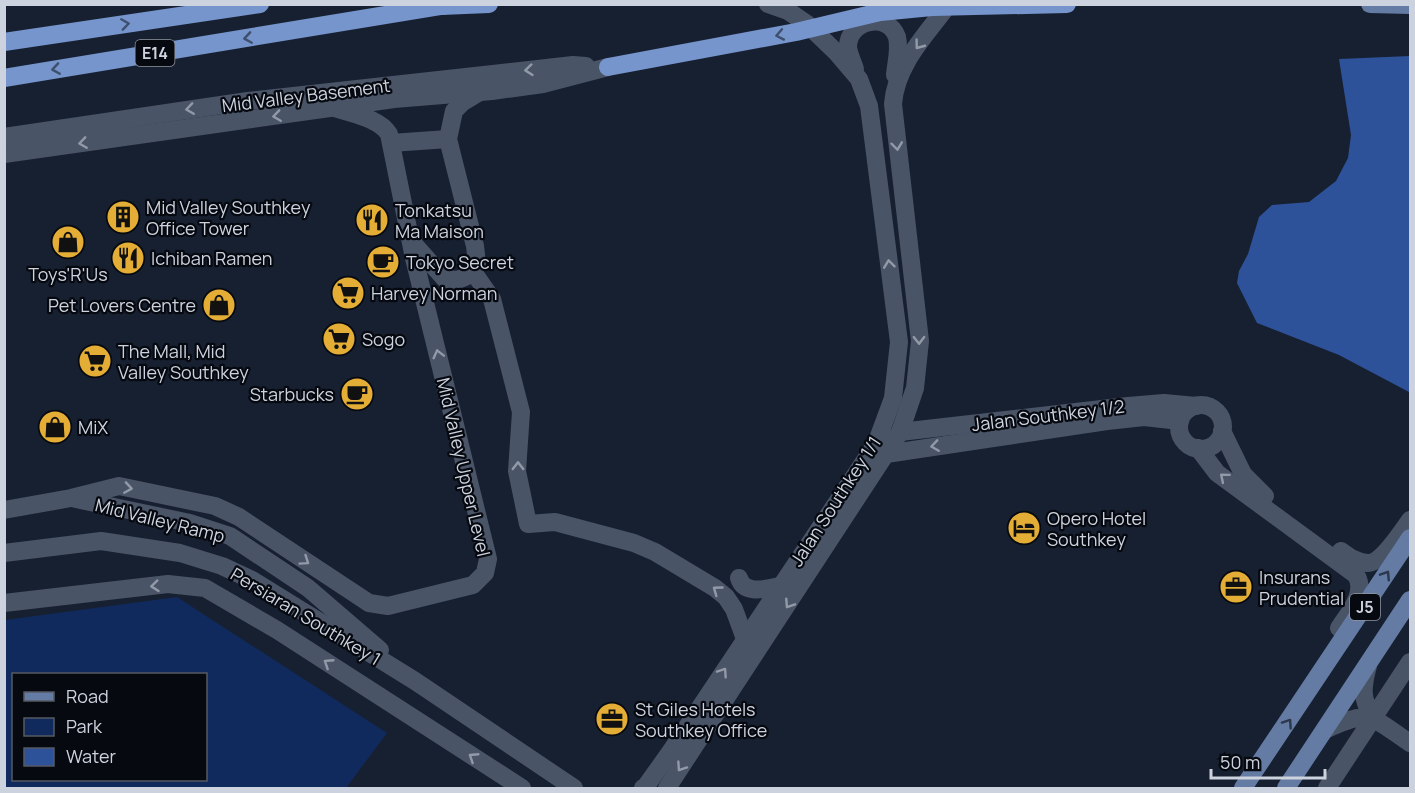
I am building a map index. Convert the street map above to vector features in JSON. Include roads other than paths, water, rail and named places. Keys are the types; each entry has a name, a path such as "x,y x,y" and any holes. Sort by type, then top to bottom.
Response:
{"highway":[{"name":"E14","path":"4,42 260,4"},
{"path":"447,5 489,4"},
{"path":"608,67 785,34 880,12 932,7 1067,4"},
{"name":"E14","path":"4,78 447,5"}],"main road":[{"path":"1370,4 1410,5"},
{"name":"J5","path":"1243,789 1410,538"},
{"name":"J5","path":"1286,789 1410,600"}],"street":[{"name":"Jalan Southkey 1/1","path":"643,789 876,444 893,398 899,342 869,106 860,79 836,52 807,24 789,11 768,4"},
{"name":"Jalan Southkey 1/1","path":"667,789 900,432 915,388 920,341 892,104 894,88 909,57 949,4"},
{"path":"860,79 850,56 849,38 855,28 862,24 880,22 893,30 897,37 894,88"},
{"name":"Mid Valley Basement","path":"4,137 248,101 573,65 608,67"},
{"path":"4,154 394,99 543,84 608,67"},
{"path":"482,91 463,102 454,111 448,139 475,246 477,263 474,273 492,299 521,412 517,471 528,524 555,522 634,543 655,552 726,597 734,609 745,639"},
{"path":"335,108 382,126 387,130 391,143 448,139"},
{"name":"Mid Valley Upper Level","path":"4,510 71,498 119,486 215,506 239,517 369,603 388,606 473,585 485,573 488,559 410,239 391,143"},
{"name":"Mid Valley Upper Level","path":"410,239 445,279 458,280 474,273"},
{"name":"Jalan Southkey 1/2","path":"900,432 1128,406 1164,403 1196,406"},
{"path":"1222,431 1217,442 1210,447 1198,448 1186,443 1181,436 1180,420 1185,412 1196,406 1209,407 1216,411 1221,418 1222,431 1243,474 1253,486 1353,560 1368,564 1374,561 1387,550 1410,520"},
{"name":"Jalan Southkey 1/2","path":"886,454 1107,421 1144,417 1180,420"},
{"path":"1198,448 1217,472 1343,564 1360,581 1361,589 1352,609 1327,649 1319,677"},
{"name":"Mid Valley Ramp","path":"71,498 190,524 230,536 308,588 415,681"},
{"name":"Persiaran Southkey 1","path":"4,553 101,541 180,553 222,566 252,580 415,681 574,789"},
{"path":"738,578 741,585 746,588 760,589 780,586"},
{"name":"Persiaran Southkey 1","path":"4,603 168,584 205,588 277,630 522,789"},
{"path":"1327,789 1410,662"},
{"path":"1369,663 1362,687 1367,707 1373,718"},
{"path":"1325,730 1360,716 1373,718 1410,743"}],"water":[{"path":"1410,56 1409,392 1339,355 1257,323 1237,283 1239,271 1248,254 1259,217 1272,205 1309,202 1336,181 1348,158 1351,135 1339,59"}],"place":[{"name":"Mid Valley Southkey Office Tower","path":"123,217"},
{"name":"Tonkatsu Ma Maison","path":"372,220"},
{"name":"Toys'R'Us","path":"68,242"},
{"name":"Ichiban Ramen","path":"128,258"},
{"name":"Tokyo Secret","path":"383,262"},
{"name":"Harvey Norman","path":"348,293"},
{"name":"Pet Lovers Centre","path":"219,305"},
{"name":"Sogo","path":"339,339"},
{"name":"The Mall, Mid Valley Southkey","path":"95,361"},
{"name":"Starbucks","path":"357,394"},
{"name":"MiX","path":"55,427"},
{"name":"Opero Hotel Southkey","path":"1024,528"},
{"name":"Insurans Prudential","path":"1236,587"},
{"name":"St Giles Hotels Southkey Office","path":"612,719"}]}
